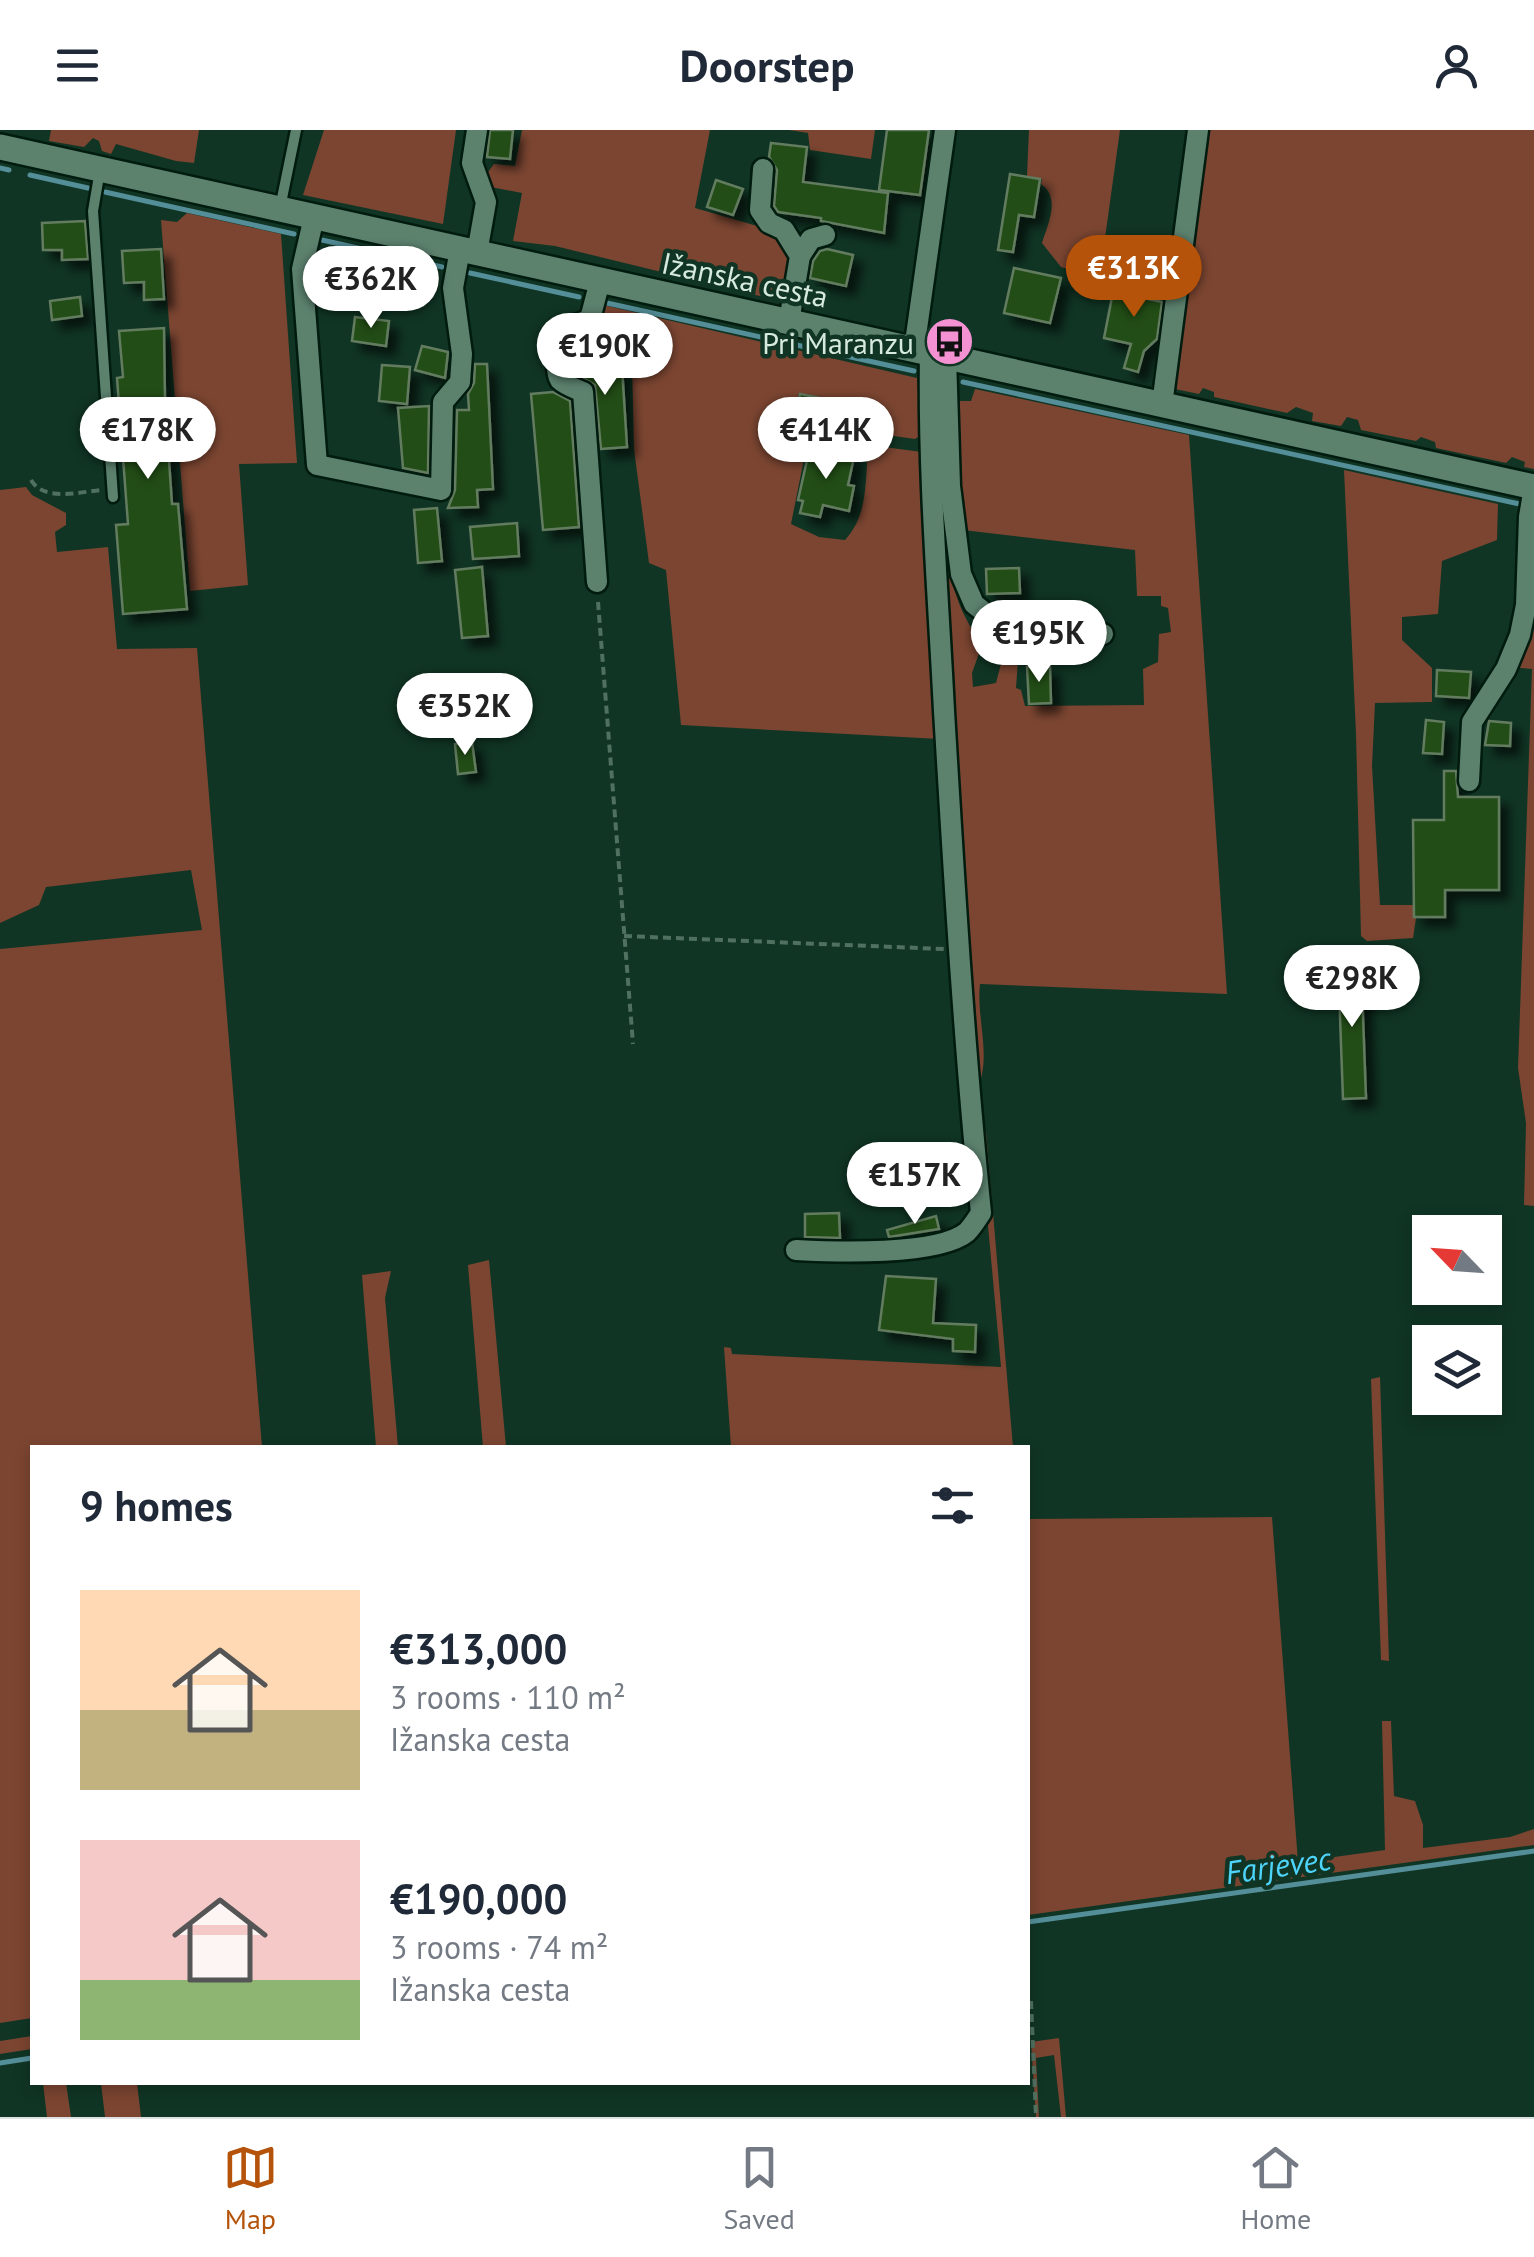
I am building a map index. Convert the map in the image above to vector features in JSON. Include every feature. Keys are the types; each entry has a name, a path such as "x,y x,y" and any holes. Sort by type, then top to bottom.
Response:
{"street":[{"path":"314,217 302,268 318,465 441,490 443,402 460,382 462,354 453,288 486,202 472,163 478,130"},
{"path":"796,1250 864,1254 934,1244 966,1234 981,1213 966,1069 930,470 930,353 945,130"},
{"path":"1162,405 1198,130"},
{"name":"Ižanska cesta","path":"0,147 1534,487"},
{"path":"763,169 760,210 769,223 784,230 800,256"},
{"path":"789,322 800,256 811,239 825,235"},
{"path":"596,582 582,392 562,382 558,375 564,330 590,319 600,280"},
{"path":"930,353 962,574 974,604 1004,628 1103,634"},
{"path":"1469,781 1472,722 1506,669 1520,635 1526,606 1534,487"}],"lane":[{"path":"280,210 296,130"},
{"path":"100,170 92,211 113,493"}],"path":[{"path":"32,480 36,488 49,494 113,493"},
{"path":"596,582 633,1044"},
{"path":"624,936 959,950"},
{"path":"1030,2001 1036,2117"}],"shaded area":[{"path":"51,130 199,130 194,163 116,144 111,154 102,151 99,141 93,138 84,147 49,141"},
{"path":"324,130 456,130 443,224 303,195"},
{"path":"522,130 710,130 695,208 774,231 790,248 787,289 780,301 555,246 513,241 522,193 491,187 483,179 494,164 515,166"},
{"path":"789,130 875,130 871,159 810,150 808,133"},
{"path":"1029,130 1120,130 1100,274 1061,267 1042,243 1052,204 1042,179 1027,176"},
{"path":"1205,130 1534,130 1534,469 1524,467 1525,462 1512,457 1506,463 1436,448 1435,442 1421,437 1416,441 1361,430 1358,420 1347,417 1341,426 1312,421 1313,413 1296,407 1287,413 1214,397 1214,392 1203,388 1199,394 1175,389"},
{"path":"187,213 281,234 297,463 239,464 248,585 190,591 161,220 177,222"},
{"path":"603,305 917,378 921,435 915,439 830,427 832,399 799,393 791,424 810,429 791,524 819,537 845,540 862,509 868,451 876,446 922,452 940,739 681,725 666,570 649,563 634,449 632,364 607,358 599,311"},
{"path":"975,389 1189,435 1227,994 980,984 984,1052 976,1092 938,517 947,515 953,583 982,645 972,673 973,687 996,683 1003,656 1018,660 1016,688 1021,690 1025,706 1144,705 1143,669 1158,662 1159,634 1171,632 1168,608 1161,606 1161,596 1137,596 1135,550 963,530 954,401 971,401"},
{"path":"1344,470 1498,504 1497,540 1442,561 1438,614 1402,617 1402,640 1432,668 1432,702 1375,703 1372,766 1380,905 1418,905 1413,938 1367,941 1361,936"},
{"path":"26,487 32,495 66,513 66,525 55,532 57,552 108,547 117,649 197,648 262,1445 30,1445 30,2018 0,2023 0,949 202,930 191,870 46,887 39,905 0,923 0,490"},
{"path":"1534,520 1534,1206 1524,1205 1526,1123 1518,1068 1532,669 1512,667"},
{"path":"979,1128 986,1131 1013,1445 731,1445 724,1347 731,1348 732,1354 1001,1367"},
{"path":"489,1260 506,1445 483,1445 468,1265"},
{"path":"391,1271 385,1298 398,1445 376,1445 362,1275"},
{"path":"1380,1377 1389,1661 1381,1660 1371,1379"},
{"path":"1272,1517 1298,1862 1385,1850 1382,1721 1391,1721 1394,1796 1415,1801 1423,1825 1423,1848 1510,1837 1534,1829 1534,1845 1030,1915 1030,1519"},
{"path":"30,2036 30,2049 0,2054 0,2041"},
{"path":"1059,2038 1066,2117 1061,2117 1054,2055 1036,2058 1036,2117 1031,2042"},
{"path":"43,2085 66,2085 71,2117 47,2117"},
{"path":"101,2085 137,2085 141,2117 105,2117"}],"building":[{"path":"490,130 513,130 510,159 487,157"},
{"path":"887,130 929,130 920,195 879,190"},
{"path":"771,143 807,147 803,182 888,193 884,233 778,212 774,206 777,170 769,157"},
{"path":"1010,174 1040,179 1034,217 1019,215 1013,252 998,250"},
{"path":"716,180 743,189 733,215 707,207"},
{"path":"85,221 88,259 62,260 62,250 43,250 42,223"},
{"path":"161,249 164,299 144,300 144,282 124,283 122,251"},
{"path":"820,251 853,255 846,286 810,278 813,261"},
{"path":"1014,268 1061,278 1050,323 1004,313"},
{"path":"1129,272 1148,276 1144,298 1162,302 1157,339 1144,351 1138,372 1124,368 1131,344 1104,338 1113,292 1126,294"},
{"path":"80,297 82,316 52,320 50,301"},
{"path":"355,317 389,321 386,346 352,341"},
{"path":"164,328 172,504 178,504 187,609 123,614 116,525 128,524 117,378 123,377 119,331"},
{"path":"575,343 589,343 588,369 622,367 627,447 601,449 595,385 571,371"},
{"path":"422,346 448,352 445,378 415,370"},
{"path":"475,364 487,364 493,489 477,490 478,507 448,508 455,490 457,410 469,410 468,394 474,383"},
{"path":"382,365 410,367 407,404 379,401"},
{"path":"553,392 570,401 579,527 543,530 531,394"},
{"path":"800,394 830,400 824,429 794,423"},
{"path":"429,406 428,473 403,468 398,408"},
{"path":"810,447 854,457 848,485 854,486 849,511 823,505 820,517 800,513 803,501 798,500"},
{"path":"437,508 442,561 418,563 414,510"},
{"path":"517,523 519,556 473,559 470,527"},
{"path":"482,567 488,636 462,638 455,570"},
{"path":"1019,568 1020,593 987,594 986,569"},
{"path":"1050,666 1051,703 1029,704 1027,667"},
{"path":"1437,670 1471,672 1469,698 1436,696"},
{"path":"1426,720 1444,722 1442,754 1423,753"},
{"path":"1489,721 1511,723 1510,746 1485,745"},
{"path":"472,742 476,772 458,774 455,744"},
{"path":"1444,771 1456,771 1458,797 1499,797 1499,890 1445,890 1445,917 1414,917 1413,820 1444,820"},
{"path":"1338,962 1361,962 1366,1098 1343,1099"},
{"path":"839,1213 840,1238 805,1237 805,1214"},
{"path":"936,1216 939,1229 889,1237 887,1230"},
{"path":"886,1276 936,1279 933,1323 976,1325 975,1352 953,1351 953,1339 879,1330"}],"waterway":[{"path":"0,168 9,170"},
{"path":"30,175 88,188"},
{"path":"105,192 294,234"},
{"path":"322,240 442,267"},
{"path":"470,273 579,297"},
{"path":"607,303 914,371"},
{"path":"963,382 1524,505"},
{"name":"Farjevec","path":"1030,1922 1534,1851"},
{"name":"Farjevec","path":"0,2063 30,2058"}],"place":[{"name":"Pri Maranzu","path":"949,342"}]}
